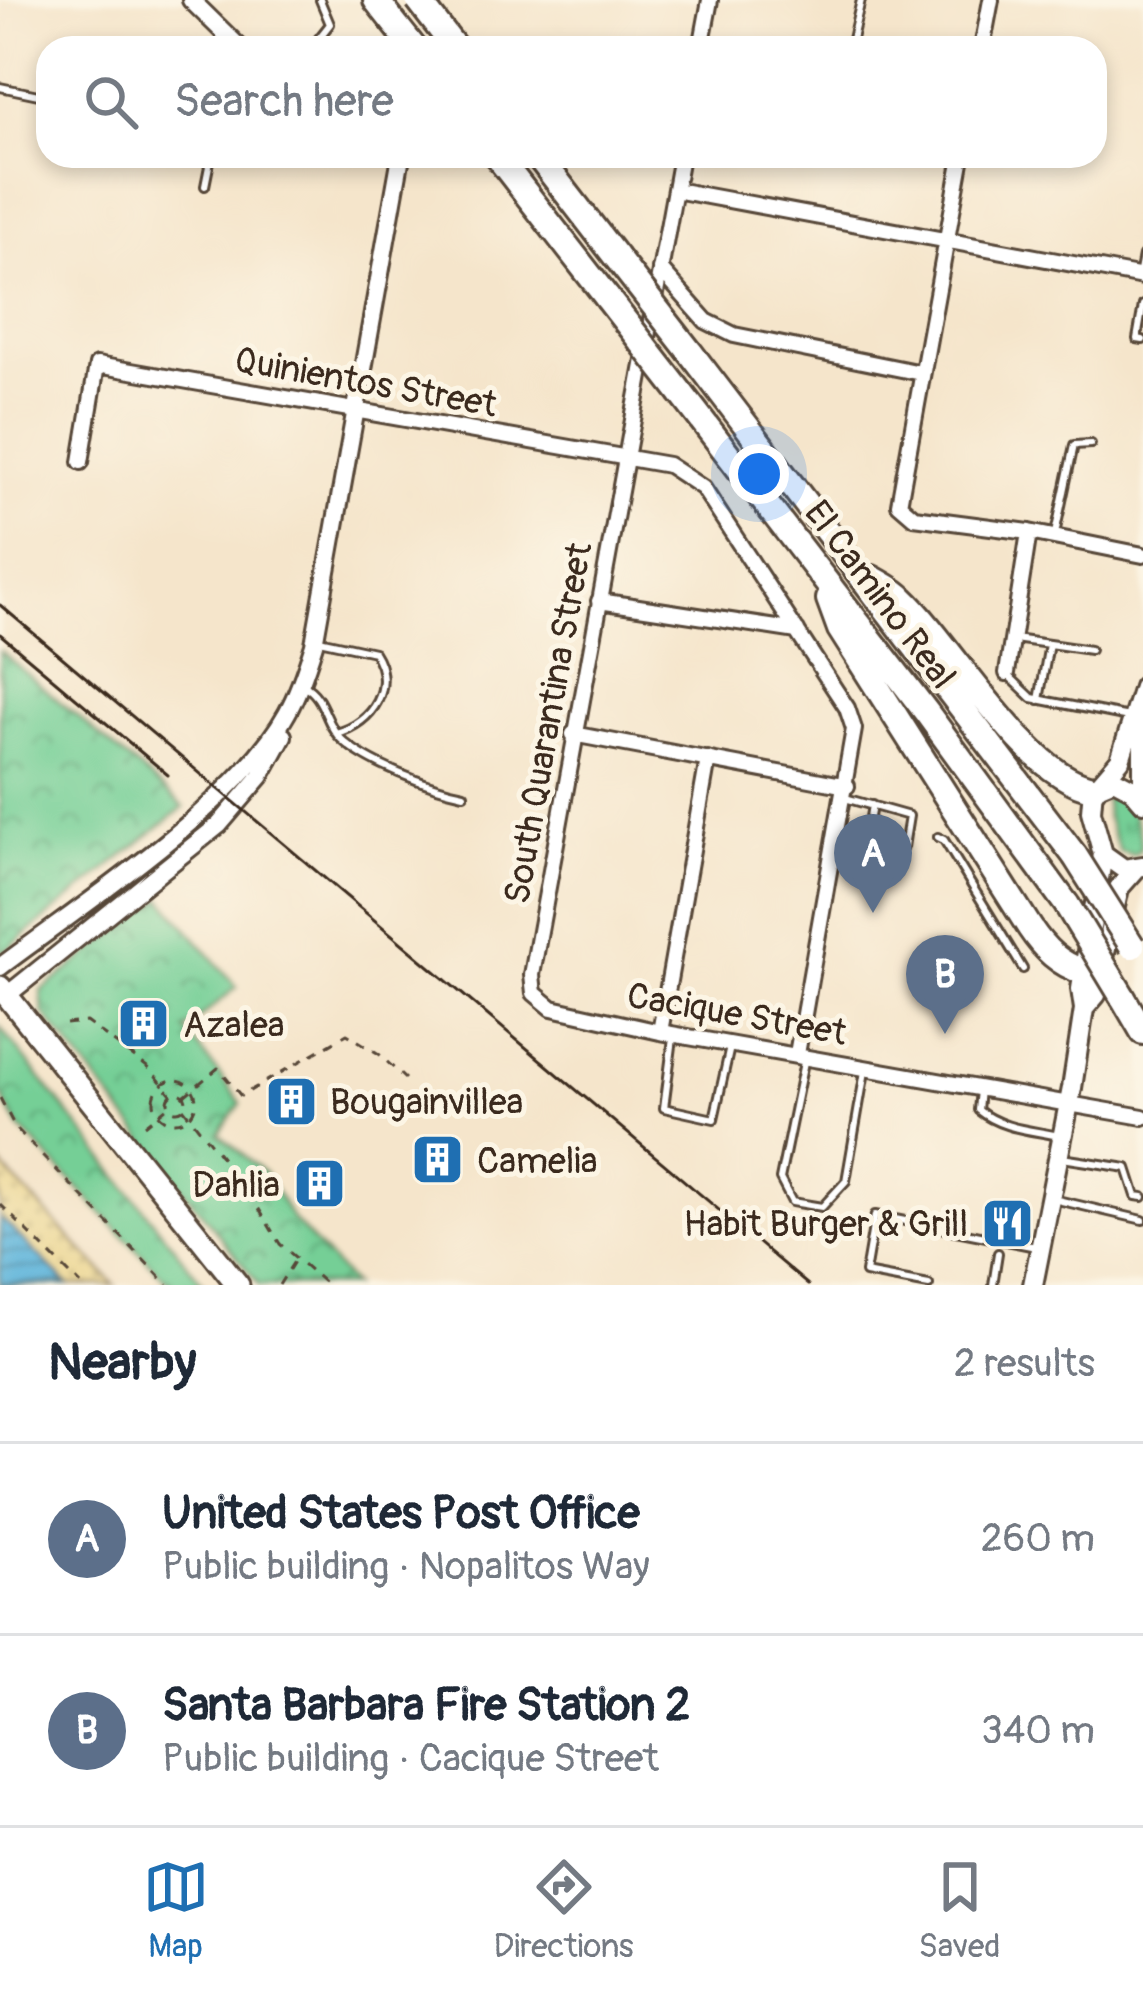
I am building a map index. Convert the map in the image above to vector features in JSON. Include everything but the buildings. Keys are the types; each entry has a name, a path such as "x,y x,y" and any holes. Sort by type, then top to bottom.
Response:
{"highway":[{"path":"418,0 445,36"},
{"path":"380,4 408,36"},
{"name":"El Camino Real","path":"506,168 820,574 1067,905 1143,1033"},
{"name":"El Camino Real","path":"547,168 1075,856 1137,955"},
{"path":"854,565 902,597 1031,750 1076,784 1097,785"},
{"path":"820,574 840,629 1030,928 1044,949 1084,972"}],"main road":[{"path":"1143,687 1138,721 1143,801"},
{"path":"1033,1285 1084,1009 1084,972 1102,854 1091,812 1097,785 1120,760 1138,721"},
{"path":"1097,785 1124,782 1143,801"},
{"path":"1102,854 1117,866 1139,868"},
{"path":"1084,1009 1096,995 1119,888 1139,868"},
{"path":"3,992 238,1285"}],"street":[{"path":"191,0 228,36"},
{"path":"422,36 432,0"},
{"path":"706,36 710,0"},
{"path":"984,36 991,0"},
{"path":"0,968 215,798 254,758 288,711 315,639 399,168"},
{"name":"South Quarantina Street","path":"537,998 532,975 679,168"},
{"path":"960,168 898,498 902,510 914,517 1029,532 1143,555"},
{"path":"675,190 1141,276"},
{"path":"660,268 706,321 734,335 921,373"},
{"name":"Quinientos Street","path":"81,463 97,365 668,465 703,488 853,722 846,792 801,1055"},
{"path":"1007,673 1029,532"},
{"path":"599,601 797,631"},
{"path":"3,992 195,845 238,806 284,734 288,711"},
{"path":"574,734 846,792"},
{"path":"667,1033 708,759"},
{"name":"Cacique Street","path":"537,998 552,1008 667,1033 1143,1117"}],"lane":[{"path":"320,0 330,24 320,36"},
{"path":"853,36 861,0"},
{"path":"0,87 36,94"},
{"path":"205,186 209,168"},
{"path":"1141,276 1143,256"},
{"path":"1143,305 1137,339 1143,340"},
{"path":"1054,538 1074,445 1091,444"},
{"path":"315,639 377,656 385,676 380,702 352,727 336,733"},
{"path":"1012,639 1090,650"},
{"path":"1039,700 1048,644"},
{"path":"1007,673 1021,690 1039,700 1138,721"},
{"path":"300,683 320,700 336,733 350,745 425,786 464,794"},
{"path":"846,792 872,806 909,816 904,847 866,841 872,806"},
{"path":"938,837 1023,969"},
{"path":"667,1033 664,1108 714,1119 731,1043"},
{"path":"801,1055 780,1179 792,1202 823,1207 846,1180 866,1067"},
{"path":"981,1087 978,1110 986,1117 1000,1125 1063,1137"},
{"path":"1058,1158 1126,1168 1136,1196 1143,1197"},
{"path":"1050,1198 1143,1220"},
{"path":"929,1285 865,1273 875,1215 1040,1248"},
{"path":"992,1285 998,1253"}],"path":[{"path":"66,1024 86,1022 135,1056 171,1094 184,1096"},
{"path":"327,1285 269,1230 248,1191 189,1118 183,1108 184,1096 218,1068 241,1096 347,1034 405,1078"},
{"path":"177,1080 192,1089 196,1105 189,1118 176,1123 159,1114 154,1099 163,1084 177,1080"},
{"path":"145,1126 168,1106 171,1094"},
{"path":"0,1098 15,1127 168,1285"},
{"path":"168,1106 175,1111 183,1108"},
{"path":"0,1204 81,1285"},
{"path":"279,1285 296,1258"}],"green space":[{"path":"0,651 184,807 4,952 0,951"},
{"path":"1116,794 1138,827 1140,850 1133,855 1119,851 1106,816 1105,798"},
{"path":"162,898 237,987 185,1030 241,1103 219,1134 265,1174 293,1220 353,1285 259,1285 43,1013 41,991"},
{"path":"0,1027 204,1285 171,1285 19,1127 0,1093"}],"sand":[{"path":"0,1164 115,1285 68,1285 0,1217"}],"water":[{"path":"0,1217 68,1285 0,1285"}],"railway":[{"path":"0,605 808,1285"},
{"path":"0,634 168,775"}],"place":[{"name":"United States Post Office","path":"873,913"},
{"name":"Azalea","path":"144,1024"},
{"name":"Santa Barbara Fire Station 2","path":"945,1034"},
{"name":"Bougainvillea","path":"291,1101"},
{"name":"Camelia","path":"438,1160"},
{"name":"Dahlia","path":"319,1184"},
{"name":"Habit Burger & Grill","path":"1007,1223"}]}
